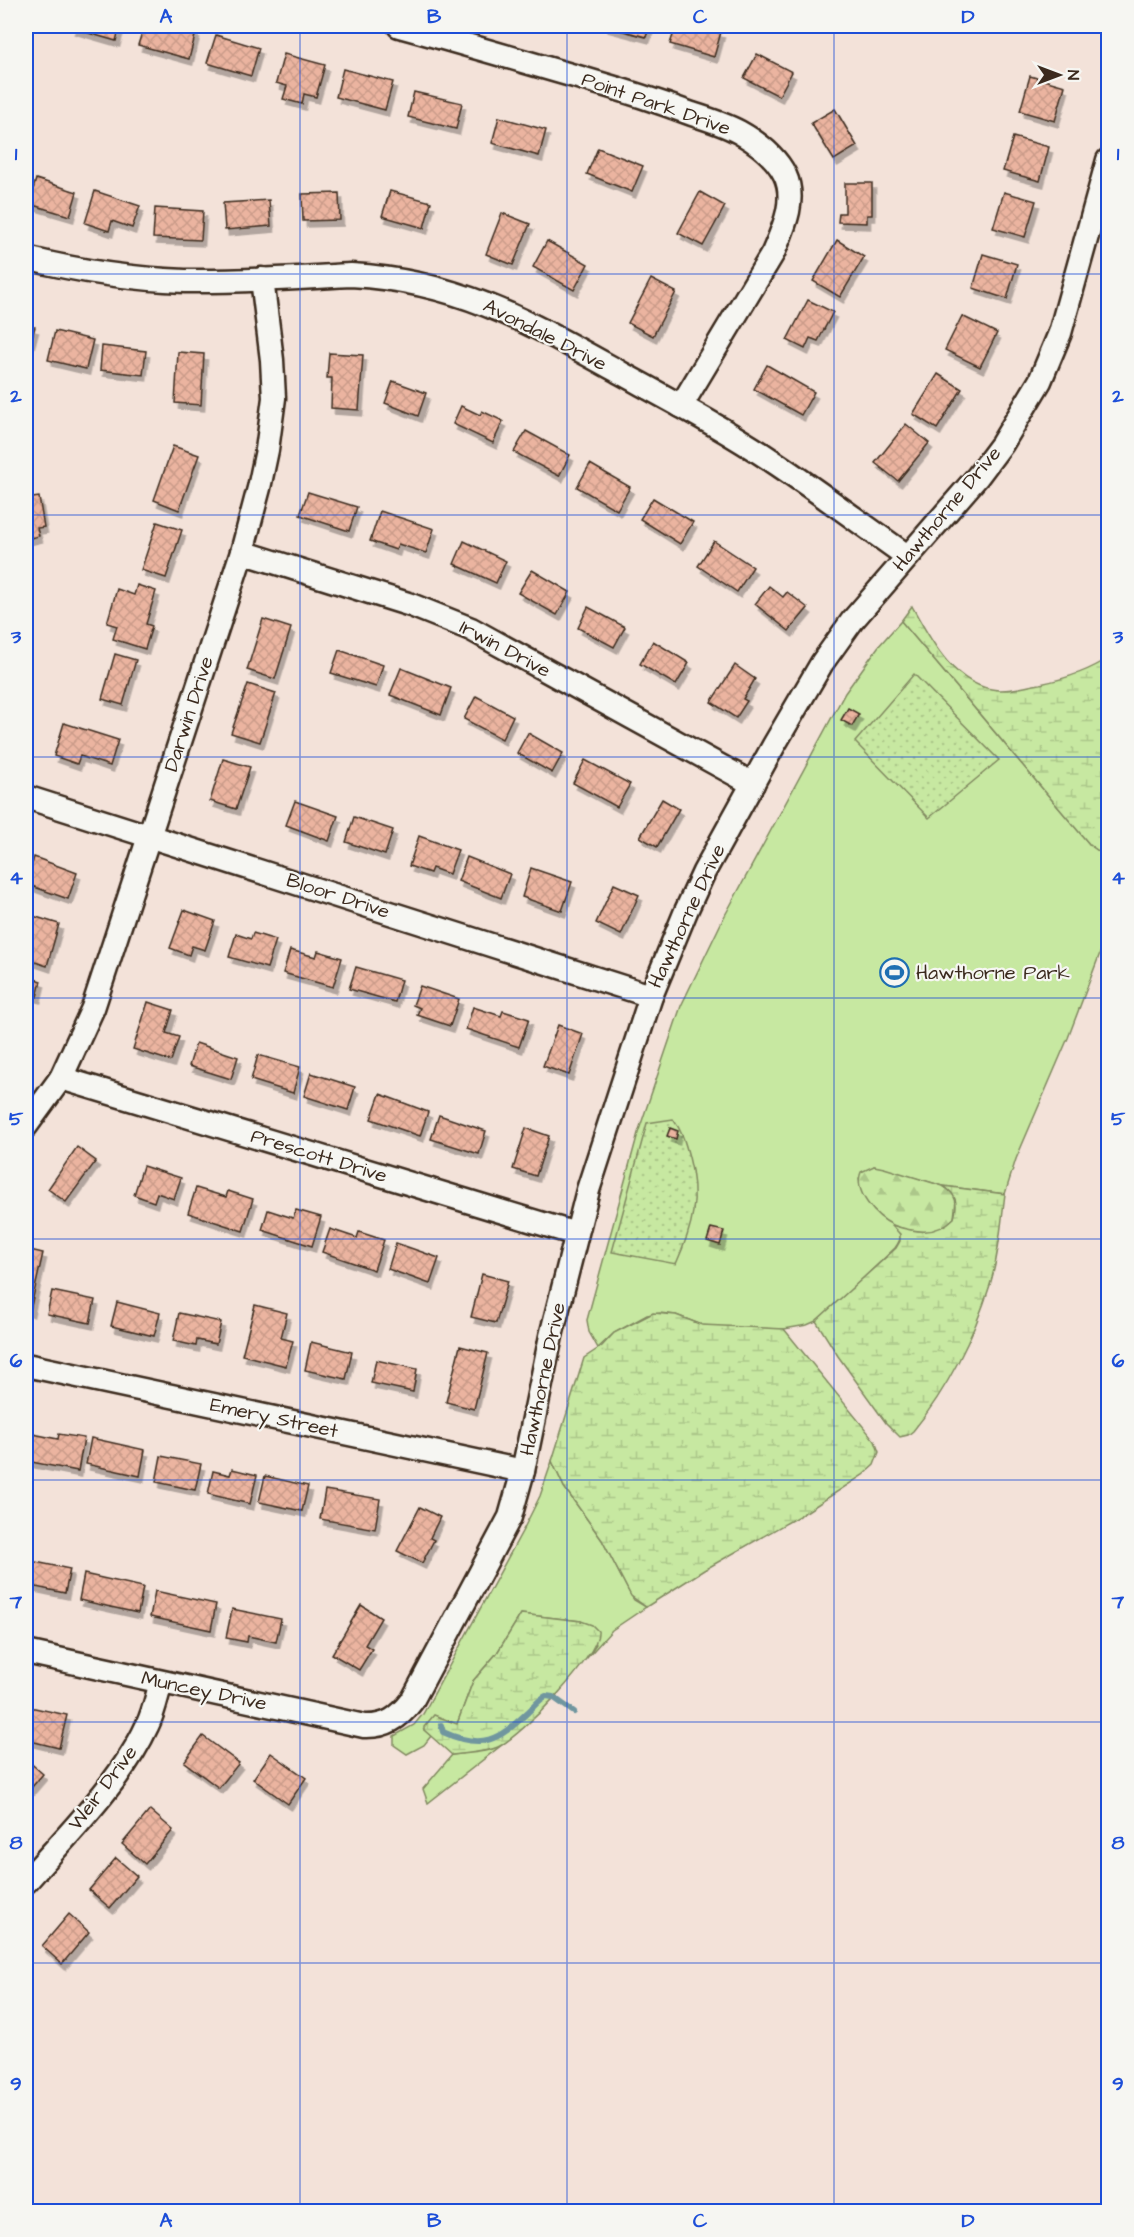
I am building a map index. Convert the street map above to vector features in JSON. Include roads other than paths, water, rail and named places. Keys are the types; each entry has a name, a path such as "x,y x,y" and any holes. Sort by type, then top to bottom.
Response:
{"street":[{"name":"Point Park Drive","path":"399,26 646,97 738,132 757,143 779,165 785,176 789,201 782,234 773,254 681,406"},
{"name":"Hawthorne Drive","path":"382,1725 399,1716 412,1701 510,1517 523,1471 576,1234 603,1139 666,956 704,872 822,663 852,621 978,476 1007,436 1040,381 1069,305 1108,160"},
{"name":"Avondale Drive","path":"26,258 68,269 184,281 373,276 416,283 461,295 528,321 681,406 772,461 907,556"},
{"name":"Darwin Drive","path":"26,1126 62,1078 93,1008 242,552 265,459 274,398 272,360 262,279"},
{"name":"Irwin Drive","path":"242,552 411,605 471,629 753,784"},
{"name":"Bloor Drive","path":"26,797 651,996"},
{"name":"Prescott Drive","path":"62,1078 576,1234"},
{"name":"Emery Street","path":"26,1365 523,1471"},
{"name":"Muncey Drive","path":"26,1652 354,1724 382,1725"},
{"name":"Weir Drive","path":"26,1882 94,1804 139,1742 148,1725 161,1682"}],"waterway":[{"path":"441,1725 443,1732 469,1741 479,1741 489,1740 508,1730 546,1696 553,1697 574,1712"}],"place":[{"name":"Hawthorne Park","path":"895,973"}]}
